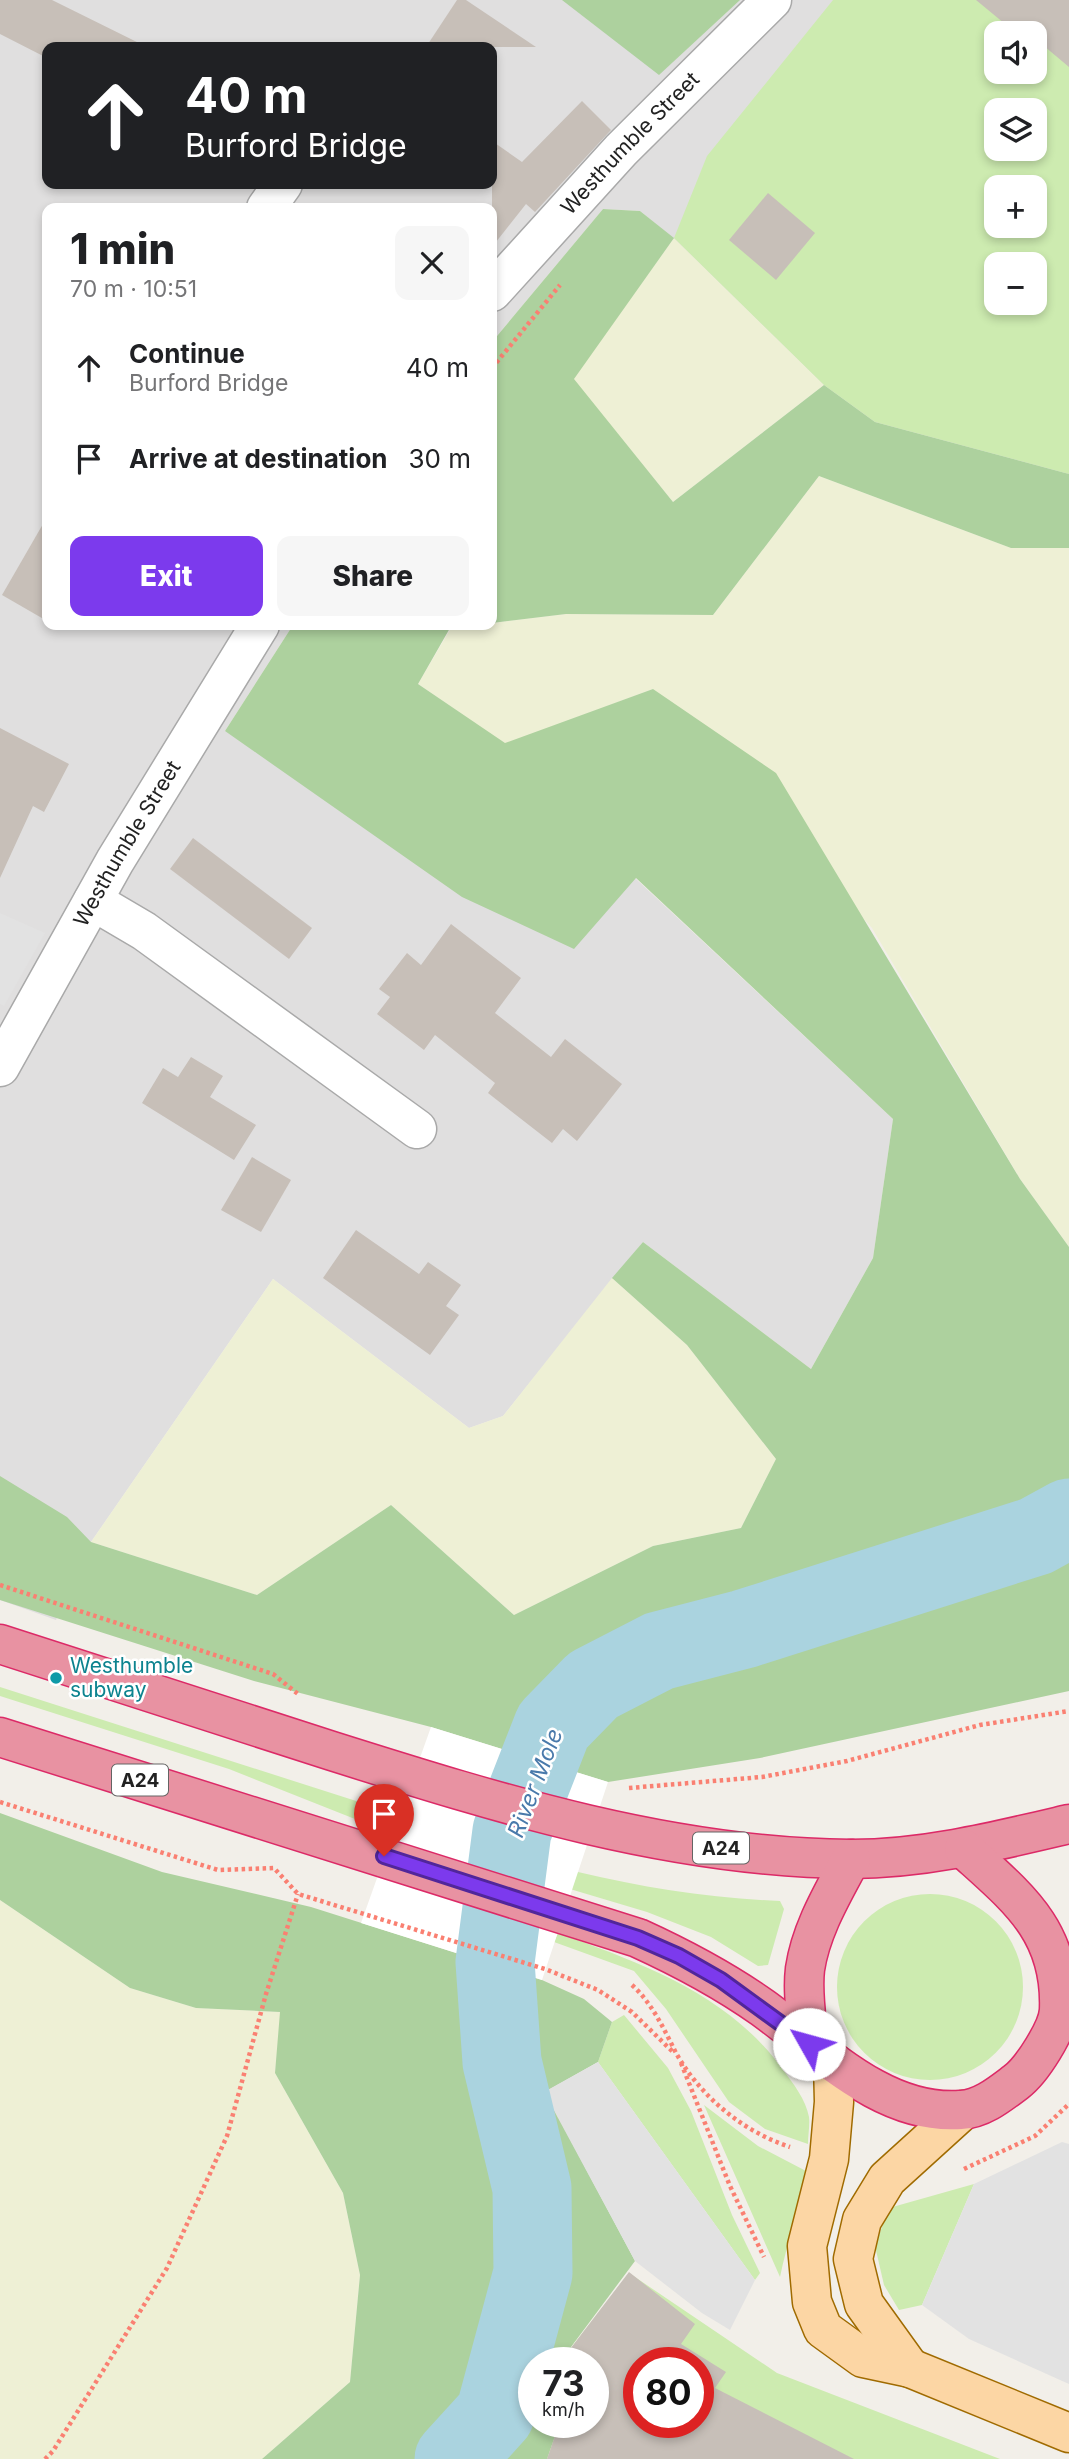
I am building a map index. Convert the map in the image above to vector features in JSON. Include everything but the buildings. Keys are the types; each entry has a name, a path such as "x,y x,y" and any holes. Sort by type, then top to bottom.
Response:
{"highway":[{"name":"A24","path":"0,1644 413,1776 593,1827 747,1852 851,1859"},
{"name":"A24","path":"0,1737 638,1938 699,1965 821,2053"},
{"path":"964,1849 1019,1898 1044,1931 1058,1969 1064,2007 1043,2048 1022,2078 992,2100 963,2110 921,2109 876,2090 821,2053 805,2003 806,1968 815,1932 851,1859 964,1849 1069,1824"}],"main road":[{"path":"821,2053 834,2102 829,2159 807,2246 812,2301 823,2329 863,2358 910,2368 1069,2433"},
{"path":"910,2368 864,2304 853,2259 862,2220 887,2179 963,2110"}],"street":[{"name":"Westhumble Street","path":"497,286 621,150 772,0"},
{"name":"Westhumble Street","path":"0,1067 93,901 257,630"},
{"path":"93,901 144,932 417,1129"}],"path":[{"path":"0,1584 273,1674 305,1699"},
{"path":"618,1789 762,1777 846,1761 979,1725 1069,1711"},
{"path":"0,1802 218,1870 274,1868 298,1894 365,1912 545,1969 598,1990 632,2012 678,2056 721,2110 763,2138 829,2159"},
{"path":"45,2459 53,2451 167,2268 227,2136 266,1994 298,1894"},
{"path":"625,1979 635,1986 661,2023 678,2056 730,2186 770,2270"},
{"path":"960,2171 1035,2136 1069,2104"}],"shaded area":[{"path":"0,0 1069,0 1069,474 824,385 674,239 640,211 603,209 497,336 497,203 42,203 42,630 290,630 225,731 635,878 893,1119 873,1258 811,1369 643,1242 503,1416 469,1428 273,1279 91,1542 56,1620 0,1600"},
{"path":"0,913 45,933 4,1006 0,1004"},
{"path":"598,2062 755,2280 730,2330 702,2313 635,2261 544,2092"},
{"path":"1062,2142 1069,2144 1069,2384 969,2339 922,2305 974,2184"}],"green space":[{"path":"562,0 740,0 659,75"},
{"path":"833,0 1069,0 1069,474 875,422 824,385 674,238 707,156"},
{"path":"603,209 640,211 674,238 574,379 673,502 824,385 875,422 1069,474 1069,548 1011,548 819,476 713,615 566,614 497,622 497,336"},
{"path":"674,238 824,385 673,502 573,379"},
{"path":"819,476 1011,548 1069,548 1069,1247 1020,1179 872,928 653,689 505,744 418,684 450,630 497,630 497,622 566,614 713,615"},
{"path":"290,630 449,630 418,684 505,743 653,689 776,773 1020,1179 1069,1247 1069,1691 760,1758 608,1782 431,1727 254,1681 0,1600 0,1476 67,1517 91,1542 257,1595 391,1505 514,1615 653,1546 741,1528 776,1459 687,1345 612,1278 643,1242 811,1369 873,1258 893,1119 636,878 574,949 462,897 225,731"},
{"path":"612,1278 687,1345 776,1459 741,1528 653,1546 514,1615 391,1505 257,1595 91,1542 273,1279 469,1428 503,1416"},
{"path":"0,1687 578,1872 678,1891 780,1901 784,1909 768,1965 758,1966 711,1937 647,1912 413,1842 229,1769 0,1696"},
{"path":"0,1813 162,1872 311,1907 542,1980 584,1999 612,2022 598,2062 545,2092 635,2261 571,2347 518,2347 518,2438 554,2438 547,2459 262,2459 350,2382 360,2275 343,2193 275,2073 280,2012 196,2008 130,1988 0,1900"},
{"path":"930,1894 965,1901 996,1921 1016,1952 1023,1987 1016,2022 996,2053 965,2073 930,2080 895,2073 864,2053 844,2022 837,1987 844,1952 864,1921 895,1901"},
{"path":"0,1900 130,1988 196,2008 281,2012 275,2073 343,2193 360,2275 350,2382 262,2459 0,2459"},
{"path":"558,1933 651,1969 710,2001 737,2021 761,2044 799,2092 809,2117 808,2144 765,2129 729,2102 666,2009 634,1971 554,1942"},
{"path":"624,2015 668,2068 691,2111 732,2215 760,2273 755,2280 598,2062 612,2022"},
{"path":"704,2105 758,2146 806,2171 780,2277"},
{"path":"974,2184 922,2305 899,2310 884,2285 875,2246 889,2208"},
{"path":"629,2273 777,2373 1000,2459 547,2459 554,2438 609,2438 609,2347 572,2347"}],"pier":[{"path":"431,1727 608,1782 542,1980 361,1923"}],"waterway":[{"name":"River Mole","path":"454,2459 495,2414 533,2273 532,2188 502,2062 495,1962 512,1831 553,1726 593,1685 659,1651 744,1629 1036,1536 1069,1518"}],"place":[{"name":"Westhumble subway","path":"56,1678"}],"route":[{"path":"384,1856 638,1938 679,1956 699,1965 809,2044"}]}
